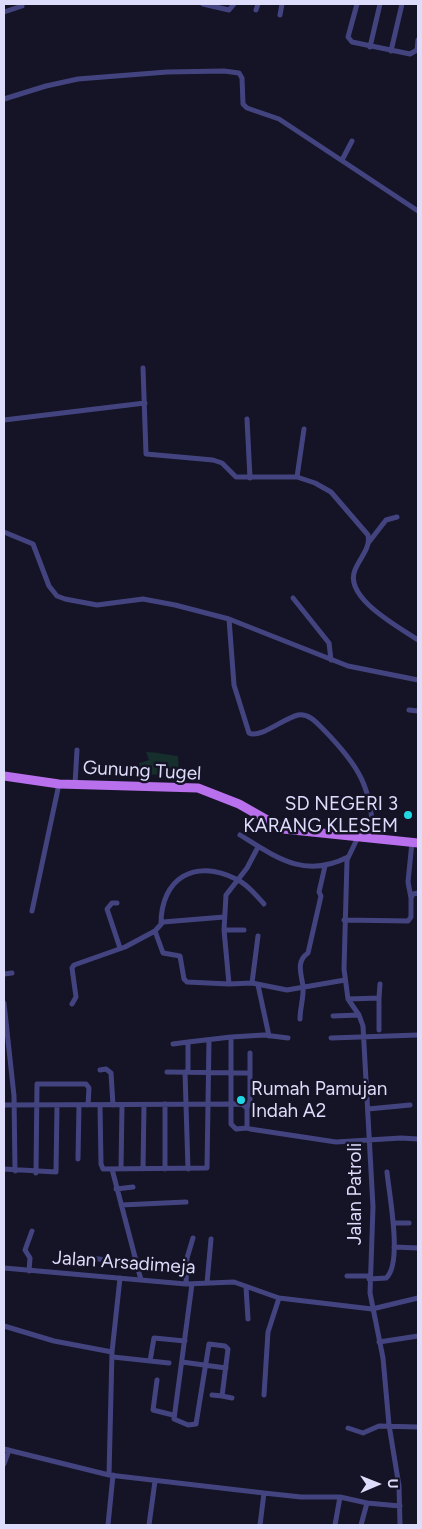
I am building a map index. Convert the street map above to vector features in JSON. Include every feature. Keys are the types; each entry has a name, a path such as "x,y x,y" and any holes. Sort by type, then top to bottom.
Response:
{"main road":[{"name":"Gunung Tugel","path":"4,776 59,784 198,788 239,804 283,829 415,843"}],"street":[{"path":"204,4 221,6 230,10 234,4"},
{"path":"280,15 282,4"},
{"path":"357,4 348,37 352,42 391,51 415,53 418,40"},
{"path":"370,47 380,4"},
{"path":"391,51 402,4"},
{"path":"4,12 22,6"},
{"path":"4,99 46,86 78,79 167,72 224,71 239,74 242,78 242,97 245,106 279,119 418,211"},
{"path":"342,160 352,141"},
{"path":"143,368 146,454 218,461 233,476 297,478 315,483 331,492 366,532 369,542"},
{"path":"4,420 145,403"},
{"path":"247,418 250,478"},
{"path":"297,478 304,429"},
{"path":"397,517 386,520 369,542 354,572 354,583 378,615 418,640"},
{"path":"4,532 33,544 49,586 57,596 65,599 97,605 143,599 229,619 348,666 418,680"},
{"path":"293,598 329,642 331,660"},
{"path":"229,619 234,685 249,733 257,735 298,715 314,720 351,759 361,775 372,810 373,838"},
{"path":"408,710 418,712"},
{"path":"75,784 77,750"},
{"path":"32,911 59,784"},
{"path":"240,836 258,847 298,866 325,866 348,857"},
{"name":"Jalan Patroli","path":"358,837 348,857 344,920 345,980 348,999 363,1022 373,1207 369,1278 389,1426 400,1486 400,1525"},
{"path":"344,920 408,920 411,917 411,898 408,882 415,843"},
{"path":"229,984 224,930 226,895 247,868 258,847"},
{"path":"300,1019 303,987 300,964 302,956 308,953 321,896 319,891 325,866"},
{"path":"72,1004 76,997 73,966 120,948 155,931 161,924 161,908 166,894 180,876 189,872 217,871 237,879 264,904"},
{"path":"411,898 413,894 418,893"},
{"path":"117,903 112,903 107,909 120,948"},
{"path":"161,924 224,917"},
{"path":"224,930 244,930"},
{"path":"155,931 163,952 180,956 184,978 187,982 255,984 284,990 345,980"},
{"path":"258,936 255,984 269,1036"},
{"path":"4,974 12,974"},
{"path":"379,1030 380,984"},
{"path":"348,999 380,998"},
{"path":"4,1003 6,1049 11,1062 14,1105 15,1171"},
{"path":"333,1016 359,1015"},
{"path":"331,1038 364,1039 418,1035"},
{"path":"172,1044 231,1037 269,1036 288,1038"},
{"path":"231,1037 232,1126 236,1129 247,1128 336,1142 370,1139 418,1139"},
{"path":"100,1105 101,1167 104,1170 206,1168 209,1166 209,1040"},
{"path":"188,1042 186,1104 188,1169"},
{"path":"247,1128 247,1108 250,1103 250,1053"},
{"path":"4,1062 11,1062"},
{"path":"100,1070 106,1069 111,1073 113,1105"},
{"path":"167,1072 250,1074"},
{"path":"36,1173 36,1086 40,1083 86,1084 89,1088 88,1105"},
{"path":"4,1105 210,1103 245,1104 247,1108"},
{"path":"165,1104 165,1169"},
{"path":"4,1169 36,1173 57,1171 58,1105"},
{"path":"78,1158 79,1105"},
{"path":"121,1169 122,1105"},
{"path":"143,1169 144,1105"},
{"path":"368,1109 410,1105"},
{"path":"112,1169 141,1280"},
{"path":"347,1276 383,1279 388,1276 394,1247 387,1172"},
{"path":"116,1189 133,1187"},
{"path":"121,1205 186,1202"},
{"path":"393,1223 409,1223"},
{"path":"29,1271 30,1258 24,1250 32,1231"},
{"path":"193,1238 187,1258 189,1284 185,1341 173,1415 175,1420 182,1424 196,1424 208,1345 210,1344 227,1348 222,1396"},
{"path":"207,1283 211,1238"},
{"path":"394,1247 418,1248"},
{"path":"92,1258 137,1264"},
{"name":"Jalan Arsadimeja","path":"4,1268 189,1284 224,1281 279,1298 372,1309 418,1298"},
{"path":"108,1525 111,1475 113,1355 120,1278"},
{"path":"246,1287 248,1319"},
{"path":"264,1395 268,1332 279,1298"},
{"path":"4,1326 54,1341 113,1355 169,1363"},
{"path":"379,1342 418,1336"},
{"path":"150,1361 154,1338 185,1341"},
{"path":"182,1362 226,1368"},
{"path":"157,1380 153,1410 173,1415"},
{"path":"212,1395 232,1398"},
{"path":"348,1428 363,1433 375,1427 418,1427"},
{"path":"4,1464 6,1449 111,1475 301,1497 340,1497 367,1503 400,1506"},
{"path":"149,1525 155,1480"},
{"path":"260,1525 264,1493"},
{"path":"335,1525 340,1497"},
{"path":"361,1525 367,1503"}],"green space":[{"path":"146,752 178,756 179,774 140,775 139,763 149,760"}],"place":[{"name":"SD NEGERI 3 KARANG KLESEM","path":"408,815"},
{"name":"Rumah Pamujan Indah A2","path":"241,1100"}]}
